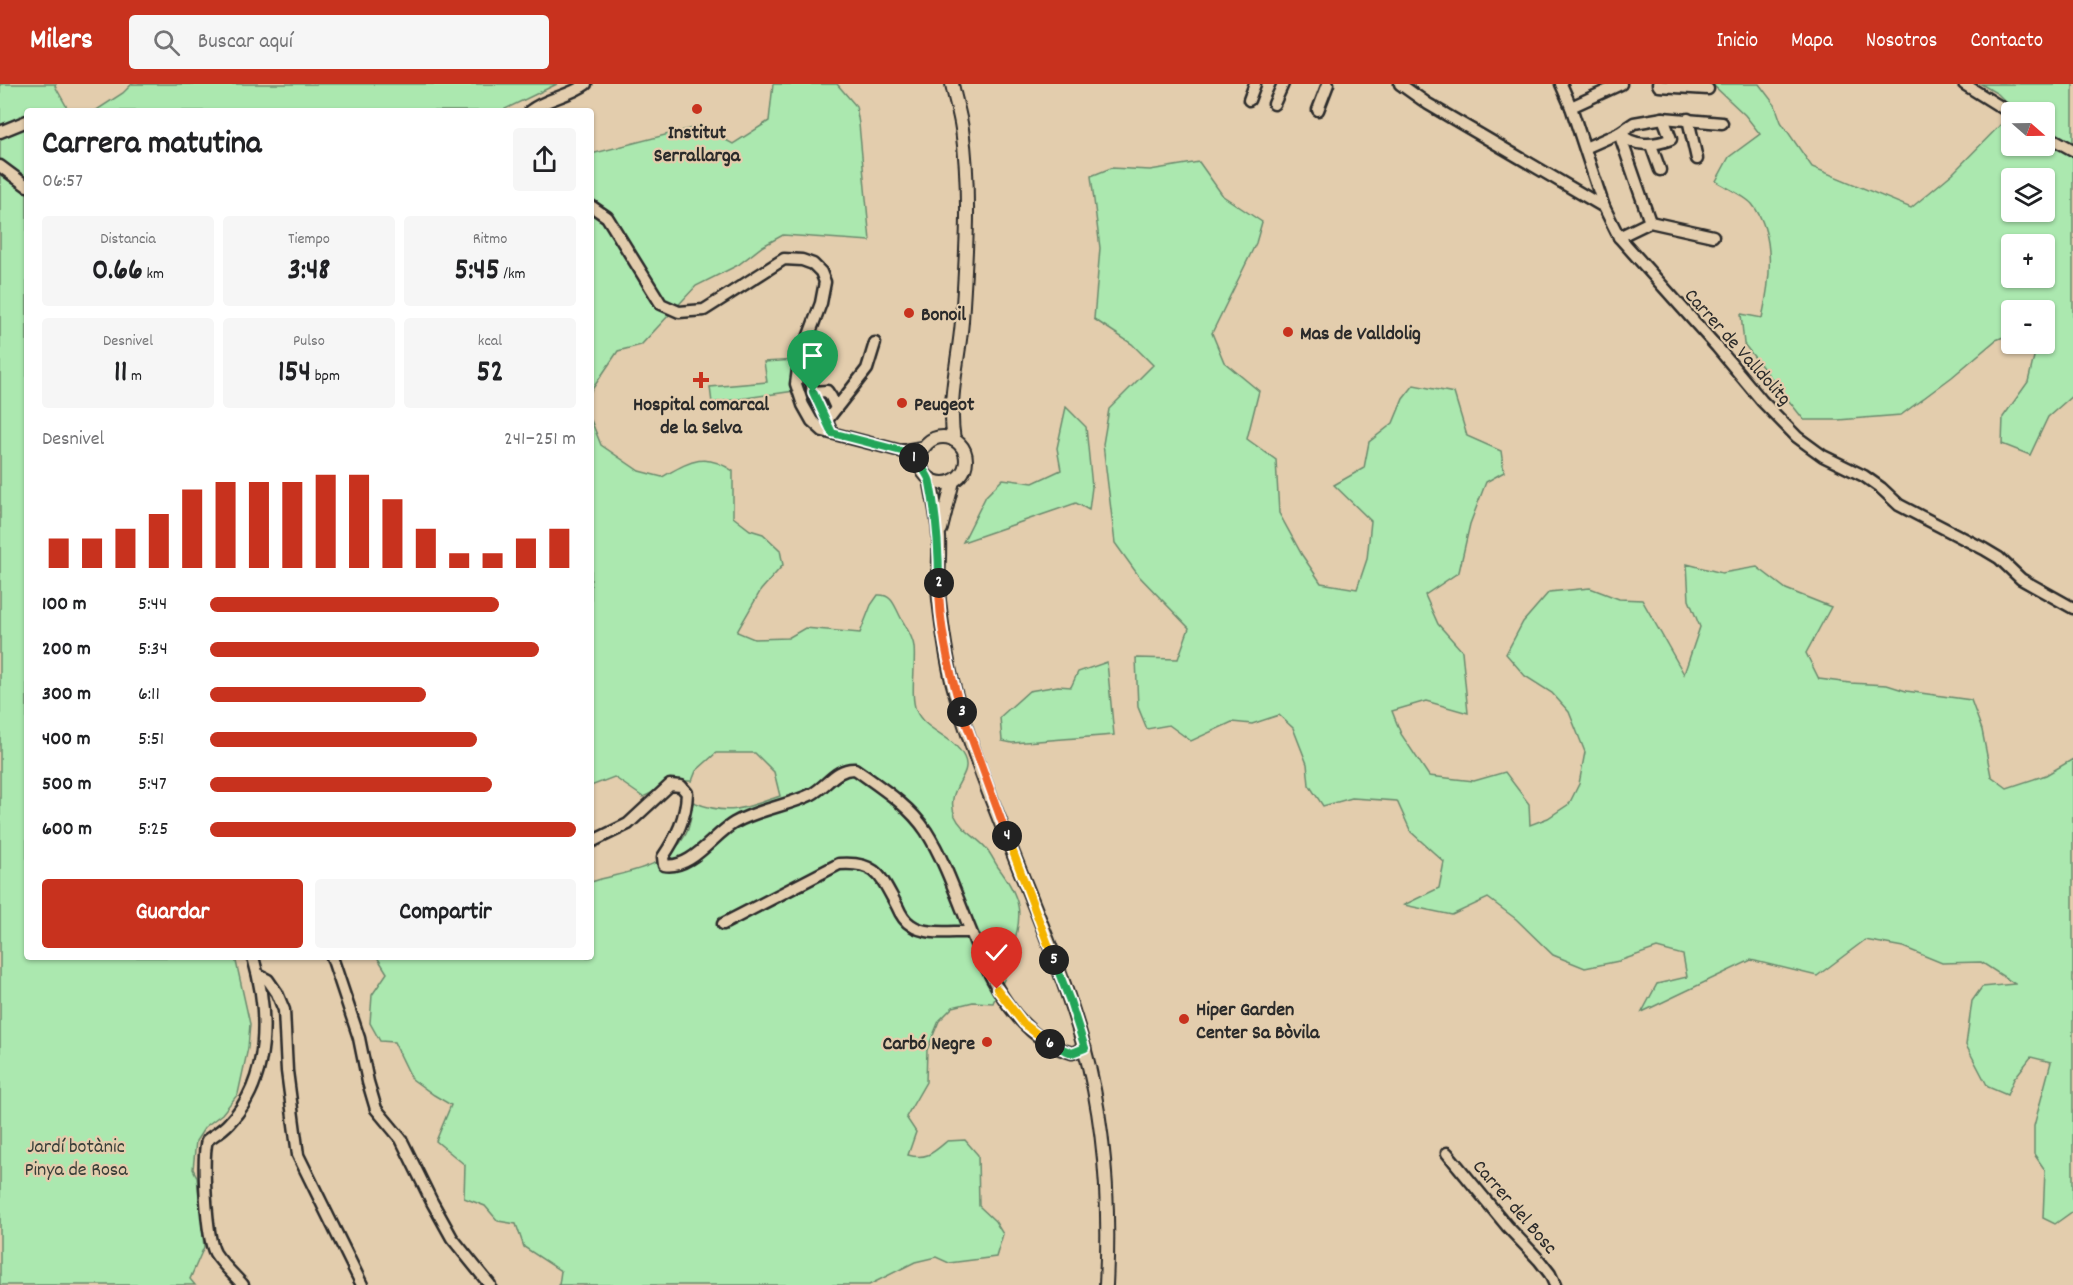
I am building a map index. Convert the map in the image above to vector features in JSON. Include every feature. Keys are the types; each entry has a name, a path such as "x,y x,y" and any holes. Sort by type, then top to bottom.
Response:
{"main road":[{"path":"952,84 962,129 966,180 966,246 962,325 950,405 936,438 924,447 921,462 923,470 930,479 939,536 939,599 952,679 970,739 1070,1001 1085,1048 1106,1169 1106,1285"},
{"path":"950,405 954,440"},
{"path":"930,479 942,483 953,481 962,473 966,462 963,447 945,437 936,438"},
{"path":"939,536 953,481"}],"street":[{"path":"537,108 540,102 558,99 586,84"},
{"path":"1249,100 1255,84"},
{"path":"1274,104 1283,84"},
{"path":"1318,110 1328,84"},
{"path":"1400,84 1428,104 1604,207"},
{"name":"Carrer de Valldolitg","path":"1561,84 1571,107 1604,207 1619,237 1762,401 1797,437 1823,456 1873,482 1899,505 1984,549 1999,558 2021,579 2073,608"},
{"path":"1571,107 1621,84"},
{"path":"1658,84 1659,86 1708,89"},
{"path":"1964,84 2001,107"},
{"path":"1619,133 1626,140 1651,145 1671,139 1663,118"},
{"path":"1585,148 1619,133 1634,123 1663,118 1722,123"},
{"path":"1689,119 1697,159"},
{"path":"0,132 24,122"},
{"path":"1619,133 1650,222"},
{"path":"2055,140 2073,150"},
{"path":"1651,145 1660,170"},
{"path":"0,166 24,184"},
{"path":"594,208 608,218 661,304 679,312 704,310 784,259 813,264 825,282 821,303 799,362 796,384 803,405 812,421 823,431 901,451 921,462"},
{"path":"1619,237 1650,222 1713,236"},
{"path":"808,340 808,363 813,392 832,433"},
{"path":"812,421 827,420 867,369 875,343"},
{"path":"813,392 827,391 836,408"},
{"path":"901,451 924,447"},
{"path":"594,841 628,824 670,785 681,786 687,793 687,807 678,834 663,857 664,865 671,866 690,859 734,823 813,793 835,775 848,768 855,769 912,812 926,832 948,871 970,932 997,989 1024,1024 1050,1045 1072,1053 1085,1048"},
{"path":"723,924 839,864 855,863 870,867 883,881 901,915 911,925 928,931 970,932"},
{"path":"243,1285 216,1253 209,1237 204,1171 207,1140 228,1125 248,1100 257,1073 264,1043 264,1017 255,960"},
{"path":"333,960 359,1038 376,1109 401,1139 452,1238 490,1285"},
{"path":"258,975 268,980 273,986 284,1010 287,1071 298,1155 362,1285"},
{"name":"Carrer del Bosc","path":"1447,1153 1507,1226 1539,1260 1555,1285"}],"green space":[{"name":"Jardí botànic Pinya de Rosa","path":"0,84 56,84 67,108 24,108 24,960 236,960 250,1024 248,1048 238,1094 222,1114 205,1127 196,1141 193,1169 197,1177 204,1247 190,1279 195,1285 0,1285"},
{"path":"132,84 557,84 507,108 100,108 123,93"},
{"path":"773,84 837,84 856,106 870,241 783,235 763,246 738,265 696,286 641,345 618,351 594,387 594,153 700,126 733,144 769,121"},
{"path":"1712,84 1759,84 1775,105 1781,122 1812,167 1911,208 1953,173 2001,124 2001,156 2055,156 2055,102 2006,102 1998,94 1981,84 2073,84 2073,395 2048,417 2030,455 2002,444 2003,417 2028,382 2035,354 2055,354 2055,300 2001,300 2001,338 1901,415 1804,420 1744,344 1741,314 1762,318 1769,274 1768,244 1760,216 1752,204 1716,181 1729,157 1760,134 1745,115"},
{"path":"1199,162 1223,196 1262,222 1256,243 1212,333 1224,362 1259,391 1247,439 1276,460 1279,513 1302,555 1321,583 1357,589 1367,559 1371,521 1334,485 1364,468 1369,442 1393,423 1403,399 1414,385 1454,393 1467,436 1501,451 1504,472 1486,482 1470,524 1459,572 1425,595 1438,624 1462,651 1468,713 1426,701 1392,711 1401,734 1429,776 1474,781 1505,772 1529,804 1530,825 1548,818 1569,804 1579,784 1585,752 1569,712 1552,693 1525,676 1506,654 1523,622 1549,592 1590,588 1619,599 1642,600 1684,674 1700,627 1689,600 1687,564 1722,573 1757,567 1786,589 1831,607 1806,653 1819,679 1887,685 1906,691 1971,700 1982,730 1991,776 2007,788 2046,775 2073,759 2073,1211 2055,1224 2043,1218 2045,1170 2034,1154 2034,1126 2051,1062 2031,1057 2014,1079 2007,1095 1988,1087 1966,1045 1972,1001 1982,987 2015,984 1981,962 1942,963 1903,947 1865,940 1817,976 1751,960 1642,1012 1657,984 1687,977 1683,955 1657,948 1619,961 1585,968 1553,955 1516,919 1488,898 1452,915 1404,905 1439,888 1444,862 1411,832 1397,801 1352,798 1323,806 1309,785 1307,764 1293,728 1279,715 1252,724 1232,722 1191,741 1169,725 1147,729 1138,707 1136,658 1178,659 1189,628 1138,575 1115,543 1103,444 1109,409 1153,365 1132,344 1094,319 1100,248 1091,176 1111,168 1150,170"},
{"path":"796,360 794,391 712,403 710,387 767,382 764,362"},
{"path":"1066,407 1086,427 1092,487 1089,510 1076,503 963,542 986,496 1003,479 1033,483 1061,470 1057,448"},
{"path":"594,428 601,445 639,471 662,477 689,463 705,460 713,461 733,471 733,517 750,530 763,534 780,550 783,565 761,590 737,632 754,639 788,638 805,628 860,633 871,605 878,595 882,595 892,600 910,634 914,647 913,697 916,710 925,723 953,743 964,757 966,764 953,798 955,816 961,825 986,848 1006,878 1016,898 1019,917 1006,974 993,1003 973,1002 953,1007 939,1021 927,1050 926,1082 906,1117 916,1132 908,1155 925,1156 947,1141 965,1140 978,1155 979,1206 995,1221 1003,1234 996,1257 949,1263 936,1257 915,1262 869,1285 559,1285 561,1271 524,1247 516,1224 498,1221 485,1206 464,1198 465,1165 436,1141 451,1105 412,1079 394,1042 380,1041 370,1023 372,995 387,973 379,960 594,960 594,881 644,867 668,855 686,834 693,802 706,807 727,810 746,807 780,796 774,772 755,753 716,753 696,771 692,781 677,781 643,797 614,777 594,785"},
{"path":"1107,662 1114,735 1012,743 1002,741 1000,717 1029,691 1058,686 1071,687 1078,672"}],"place":[{"name":"Institut Serrallarga","path":"697,109"},
{"name":"Bonoil","path":"909,313"},
{"name":"Mas de Valldolig","path":"1288,332"},
{"name":"Hospital comarcal de la Selva","path":"701,380"},
{"name":"Peugeot","path":"902,403"},
{"name":"Hiper Garden Center Sa Bòvila","path":"1184,1019"},
{"name":"Carbó Negre","path":"987,1042"}],"route":[{"path":"813,392 832,433 901,451 921,462 925,474 930,479 939,536 939,599 952,679 970,739 1070,1001 1085,1048 1072,1053 1050,1045 1024,1024 997,989"}]}
